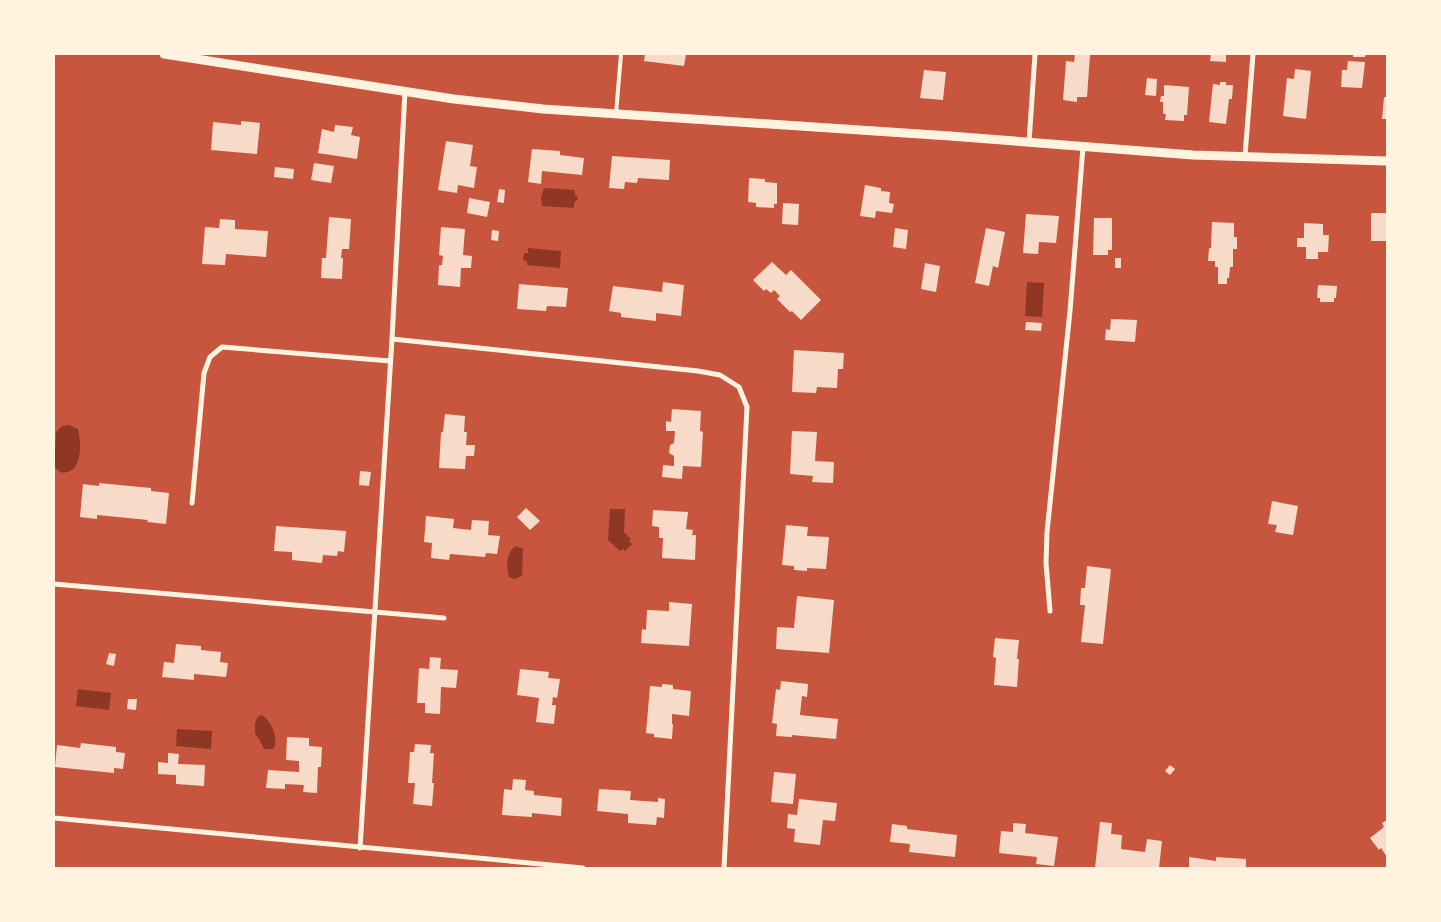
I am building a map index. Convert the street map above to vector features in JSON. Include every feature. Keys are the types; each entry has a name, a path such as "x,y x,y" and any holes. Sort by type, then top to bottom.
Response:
{"street":[{"path":"164,54 512,107 1193,155 1387,161"},
{"path":"1029,143 1034,54"},
{"path":"1245,156 1253,54"},
{"path":"360,848 392,339 405,91"},
{"path":"1050,611 1046,563 1047,532 1070,311 1083,147"},
{"path":"392,339 720,374 738,387 747,407 724,868"},
{"path":"192,502 204,373 210,357 222,346 390,361"},
{"path":"54,584 444,618"},
{"path":"54,818 583,868"}],"lane":[{"path":"616,114 621,54"}],"shaded area":[{"path":"544,188 575,190 575,195 578,199 574,203 574,208 542,206 541,197"},
{"path":"528,248 561,251 560,268 527,265 527,261 523,260 524,253 528,253"},
{"path":"1027,282 1044,283 1042,317 1025,316"},
{"path":"69,425 78,429 80,454 76,466 72,470 63,473 54,466 56,432 62,426"},
{"path":"610,509 625,509 624,532 631,539 629,541 632,544 625,551 623,549 620,551 608,540"},
{"path":"516,546 523,549 522,575 514,579 509,577 507,564 510,552"},
{"path":"78,689 111,693 109,710 76,706"},
{"path":"262,715 274,731 276,741 273,749 264,749 255,734 255,723 258,716"},
{"path":"177,729 212,731 211,749 176,746"}],"building":[{"path":"645,54 686,54 684,66 644,61"},
{"path":"1075,54 1090,55 1087,97 1077,97 1077,102 1063,100 1066,61 1074,62"},
{"path":"1211,54 1226,54 1226,62 1210,61"},
{"path":"1353,54 1366,54 1365,57 1353,57"},
{"path":"1348,61 1365,62 1362,88 1341,87 1342,70 1347,70"},
{"path":"1295,69 1311,71 1306,119 1283,116 1287,78 1294,79"},
{"path":"924,70 946,72 943,100 920,98"},
{"path":"1147,78 1157,79 1156,96 1145,95"},
{"path":"1220,82 1226,82 1226,85 1233,85 1226,124 1209,122 1213,84 1220,85"},
{"path":"1164,85 1189,87 1187,115 1184,115 1184,121 1165,120 1166,114 1163,114 1163,102 1160,102 1161,96 1164,96"},
{"path":"1384,97 1387,97 1387,119 1382,119"},
{"path":"241,121 260,123 257,154 211,150 213,122 241,125"},
{"path":"335,125 353,127 351,135 360,137 357,159 318,153 322,129 334,132"},
{"path":"446,141 473,145 470,166 477,167 474,188 458,185 457,193 438,190"},
{"path":"532,149 560,151 560,155 584,158 582,175 542,171 541,184 528,182"},
{"path":"612,156 670,160 669,180 638,178 637,183 625,182 624,189 609,188"},
{"path":"314,163 334,166 331,183 311,180"},
{"path":"275,167 294,169 293,179 274,177"},
{"path":"749,178 765,179 765,182 777,183 777,204 774,204 774,208 756,207 756,203 748,202"},
{"path":"865,185 890,192 889,203 894,204 892,213 876,211 875,218 860,216"},
{"path":"499,189 505,190 504,203 497,202"},
{"path":"469,198 490,202 487,217 467,213"},
{"path":"783,203 799,204 798,225 782,224"},
{"path":"1371,213 1387,213 1387,241 1371,241"},
{"path":"1026,214 1059,216 1056,243 1039,242 1038,254 1023,253"},
{"path":"329,217 351,219 349,249 342,249 342,279 321,278 322,258 326,258"},
{"path":"1094,218 1112,218 1112,250 1108,250 1108,255 1093,255"},
{"path":"220,219 235,220 235,229 268,231 266,257 226,254 225,265 202,264 205,227 219,228"},
{"path":"1212,222 1234,223 1234,237 1237,237 1237,249 1233,249 1233,267 1230,267 1227,284 1218,284 1218,267 1215,267 1215,261 1208,261 1209,248 1211,248"},
{"path":"1304,223 1323,224 1323,235 1329,235 1328,252 1318,252 1318,259 1306,259 1306,247 1297,247 1297,238 1304,238"},
{"path":"441,227 465,229 463,255 472,256 471,268 461,268 460,287 438,285 439,265 442,265 443,256 439,255"},
{"path":"895,228 908,230 906,249 893,247"},
{"path":"986,228 1005,232 998,268 993,266 989,286 975,283"},
{"path":"492,230 499,231 498,241 491,240"},
{"path":"1115,258 1121,258 1121,268 1115,268"},
{"path":"772,262 786,275 791,270 821,300 801,320 777,299 780,296 774,290 771,293 766,289 764,291 753,280"},
{"path":"925,263 940,266 936,292 921,289"},
{"path":"663,282 684,285 681,316 656,313 656,321 621,317 621,313 609,311 613,286 662,292"},
{"path":"519,284 568,288 566,307 547,306 546,311 517,309"},
{"path":"1318,285 1337,286 1334,302 1320,302 1320,298 1317,298"},
{"path":"1111,319 1137,320 1135,342 1105,340 1106,329 1110,330"},
{"path":"1026,322 1042,323 1041,331 1025,330"},
{"path":"794,350 844,353 843,369 838,369 837,388 817,387 816,393 792,392"},
{"path":"672,409 701,411 700,431 703,432 701,467 683,466 682,479 662,477 663,465 674,466 674,456 669,453 670,445 674,443 675,431 666,431 666,421 671,422"},
{"path":"445,414 465,416 464,432 467,432 466,445 475,445 474,456 466,456 465,469 439,468 441,432 443,432"},
{"path":"792,431 817,432 815,461 834,462 833,483 812,482 813,476 790,474"},
{"path":"360,471 371,472 369,486 359,485"},
{"path":"99,483 151,488 151,491 169,493 166,524 147,522 148,520 97,515 97,519 80,517 83,484 99,486"},
{"path":"1272,501 1298,506 1293,535 1275,532 1277,525 1268,524"},
{"path":"526,508 540,521 530,530 517,517"},
{"path":"653,510 688,512 686,529 693,530 692,535 696,535 695,560 662,558 663,538 659,538 659,527 652,526"},
{"path":"426,516 454,519 453,528 471,530 472,520 489,521 488,535 500,536 497,554 486,553 485,557 450,554 449,560 431,558 432,543 424,542"},
{"path":"786,525 808,527 807,536 829,537 826,569 807,568 807,571 794,570 794,566 782,565"},
{"path":"276,526 346,531 344,552 338,551 337,556 323,555 322,563 292,560 292,552 274,551"},
{"path":"1087,566 1111,569 1103,644 1081,642 1085,605 1080,605 1081,588 1085,588"},
{"path":"797,596 834,600 829,653 776,649 777,627 794,628"},
{"path":"669,602 692,604 689,646 641,643 642,629 646,630 647,610 669,611"},
{"path":"995,638 1019,640 1017,687 994,685 996,658 993,657"},
{"path":"176,644 201,646 201,650 221,652 220,662 228,663 226,677 194,674 194,680 162,677 164,662 174,663"},
{"path":"109,653 116,654 114,666 106,664"},
{"path":"430,657 441,658 440,669 458,670 456,688 441,687 440,714 425,713 425,703 417,703 419,668 429,669"},
{"path":"520,669 549,672 548,678 560,679 557,698 553,697 552,705 556,705 554,724 536,722 539,698 517,695"},
{"path":"781,681 808,684 807,697 802,696 800,715 838,719 836,739 792,735 792,737 776,736 777,724 772,723 776,689 780,690"},
{"path":"662,684 673,685 673,689 691,691 689,716 672,714 672,739 654,737 654,734 646,733 650,686 662,687"},
{"path":"128,699 137,699 136,710 127,709"},
{"path":"287,737 309,738 309,746 322,747 321,767 318,767 317,793 303,792 304,785 285,784 285,789 266,788 268,770 299,772 299,761 286,760"},
{"path":"81,743 116,747 116,752 125,753 123,769 114,768 114,773 55,767 57,745 80,748"},
{"path":"415,744 431,745 430,753 434,753 432,806 413,804 415,783 408,783 410,752 414,752"},
{"path":"168,753 179,754 178,764 205,765 204,786 176,784 176,775 158,774 158,762 168,763"},
{"path":"1170,765 1175,769 1170,775 1165,771"},
{"path":"774,772 796,774 793,804 771,802"},
{"path":"513,779 526,780 525,790 534,791 534,795 562,798 561,816 532,813 532,817 502,815 504,789 512,790"},
{"path":"599,789 631,791 630,800 658,802 658,798 665,799 664,818 657,817 656,825 628,823 628,814 597,811"},
{"path":"799,799 837,803 835,821 823,820 820,845 794,842 795,829 787,828 788,814 797,815"},
{"path":"1387,820 1387,857 1381,848 1379,850 1370,838 1384,827 1382,823"},
{"path":"1100,822 1112,823 1111,834 1122,835 1121,849 1145,852 1147,839 1162,841 1159,868 1095,868"},
{"path":"1013,823 1026,824 1025,833 1058,837 1054,866 1036,864 1037,857 999,853 1001,831 1013,832"},
{"path":"892,824 907,826 907,829 957,835 955,857 909,852 910,844 890,842"},
{"path":"1189,857 1216,861 1216,857 1246,859 1246,868 1189,868"}]}
